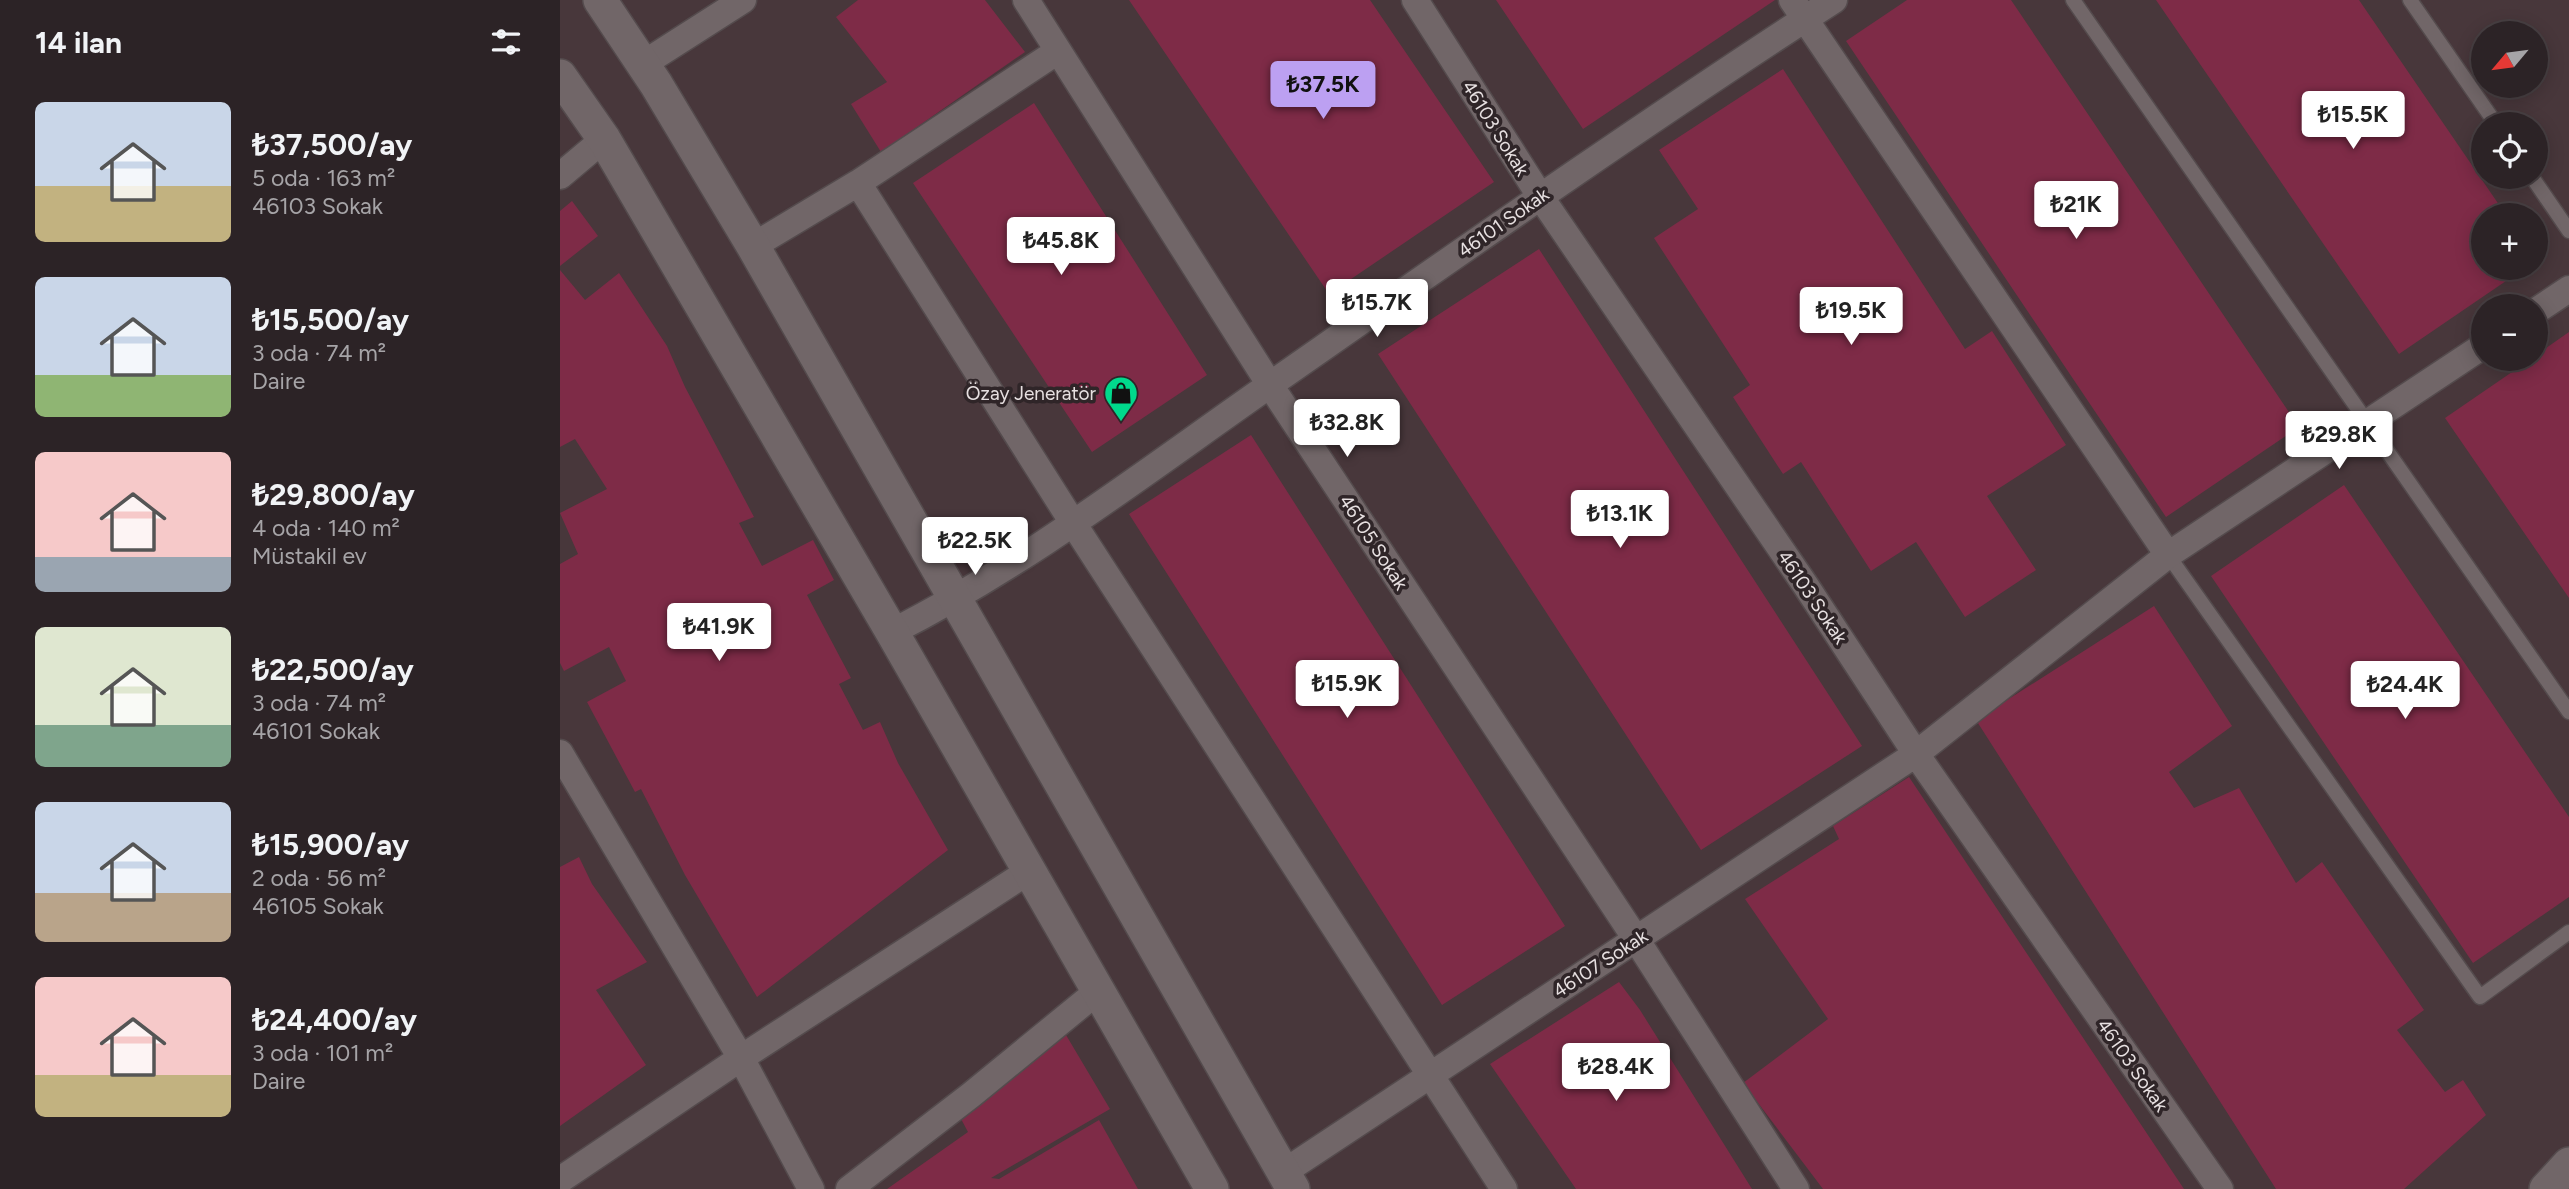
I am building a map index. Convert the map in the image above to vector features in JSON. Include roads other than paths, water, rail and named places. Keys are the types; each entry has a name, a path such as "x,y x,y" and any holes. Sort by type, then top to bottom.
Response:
{"street":[{"path":"600,0 643,64 753,246 1289,1181"},
{"path":"643,64 743,0"},
{"name":"46105 Sokak","path":"1026,0 1270,385 1636,939 1796,1189"},
{"name":"46103 Sokak","path":"1415,0 1539,196 1806,586 1916,754 2220,1189"},
{"name":"46101 Sokak","path":"892,632 957,599 1073,523 1539,196 1798,10 1834,0"},
{"path":"1798,10 2168,555"},
{"path":"753,246 858,183 1058,51"},
{"path":"560,76 604,139 892,632 1212,1189"},
{"path":"560,176 604,139"},
{"path":"858,183 1073,523 1504,1189"},
{"path":"2548,303 2569,289"},
{"name":"46107 Sokak","path":"1289,1181 1432,1074 1916,754 2168,555 2471,354"},
{"path":"560,753 741,1058 811,1189"},
{"path":"560,1180 741,1058 1029,871"},
{"path":"849,1189 971,1095 1098,991"},
{"path":"2546,1189 2569,1164"}],"lane":[{"path":"2073,0 2569,712"},
{"path":"2410,0 2488,112"},
{"path":"2540,189 2569,231"},
{"path":"2168,555 2480,997 2569,932"}],"place":[{"name":"Özay Jeneratör","path":"1121,423"}]}
